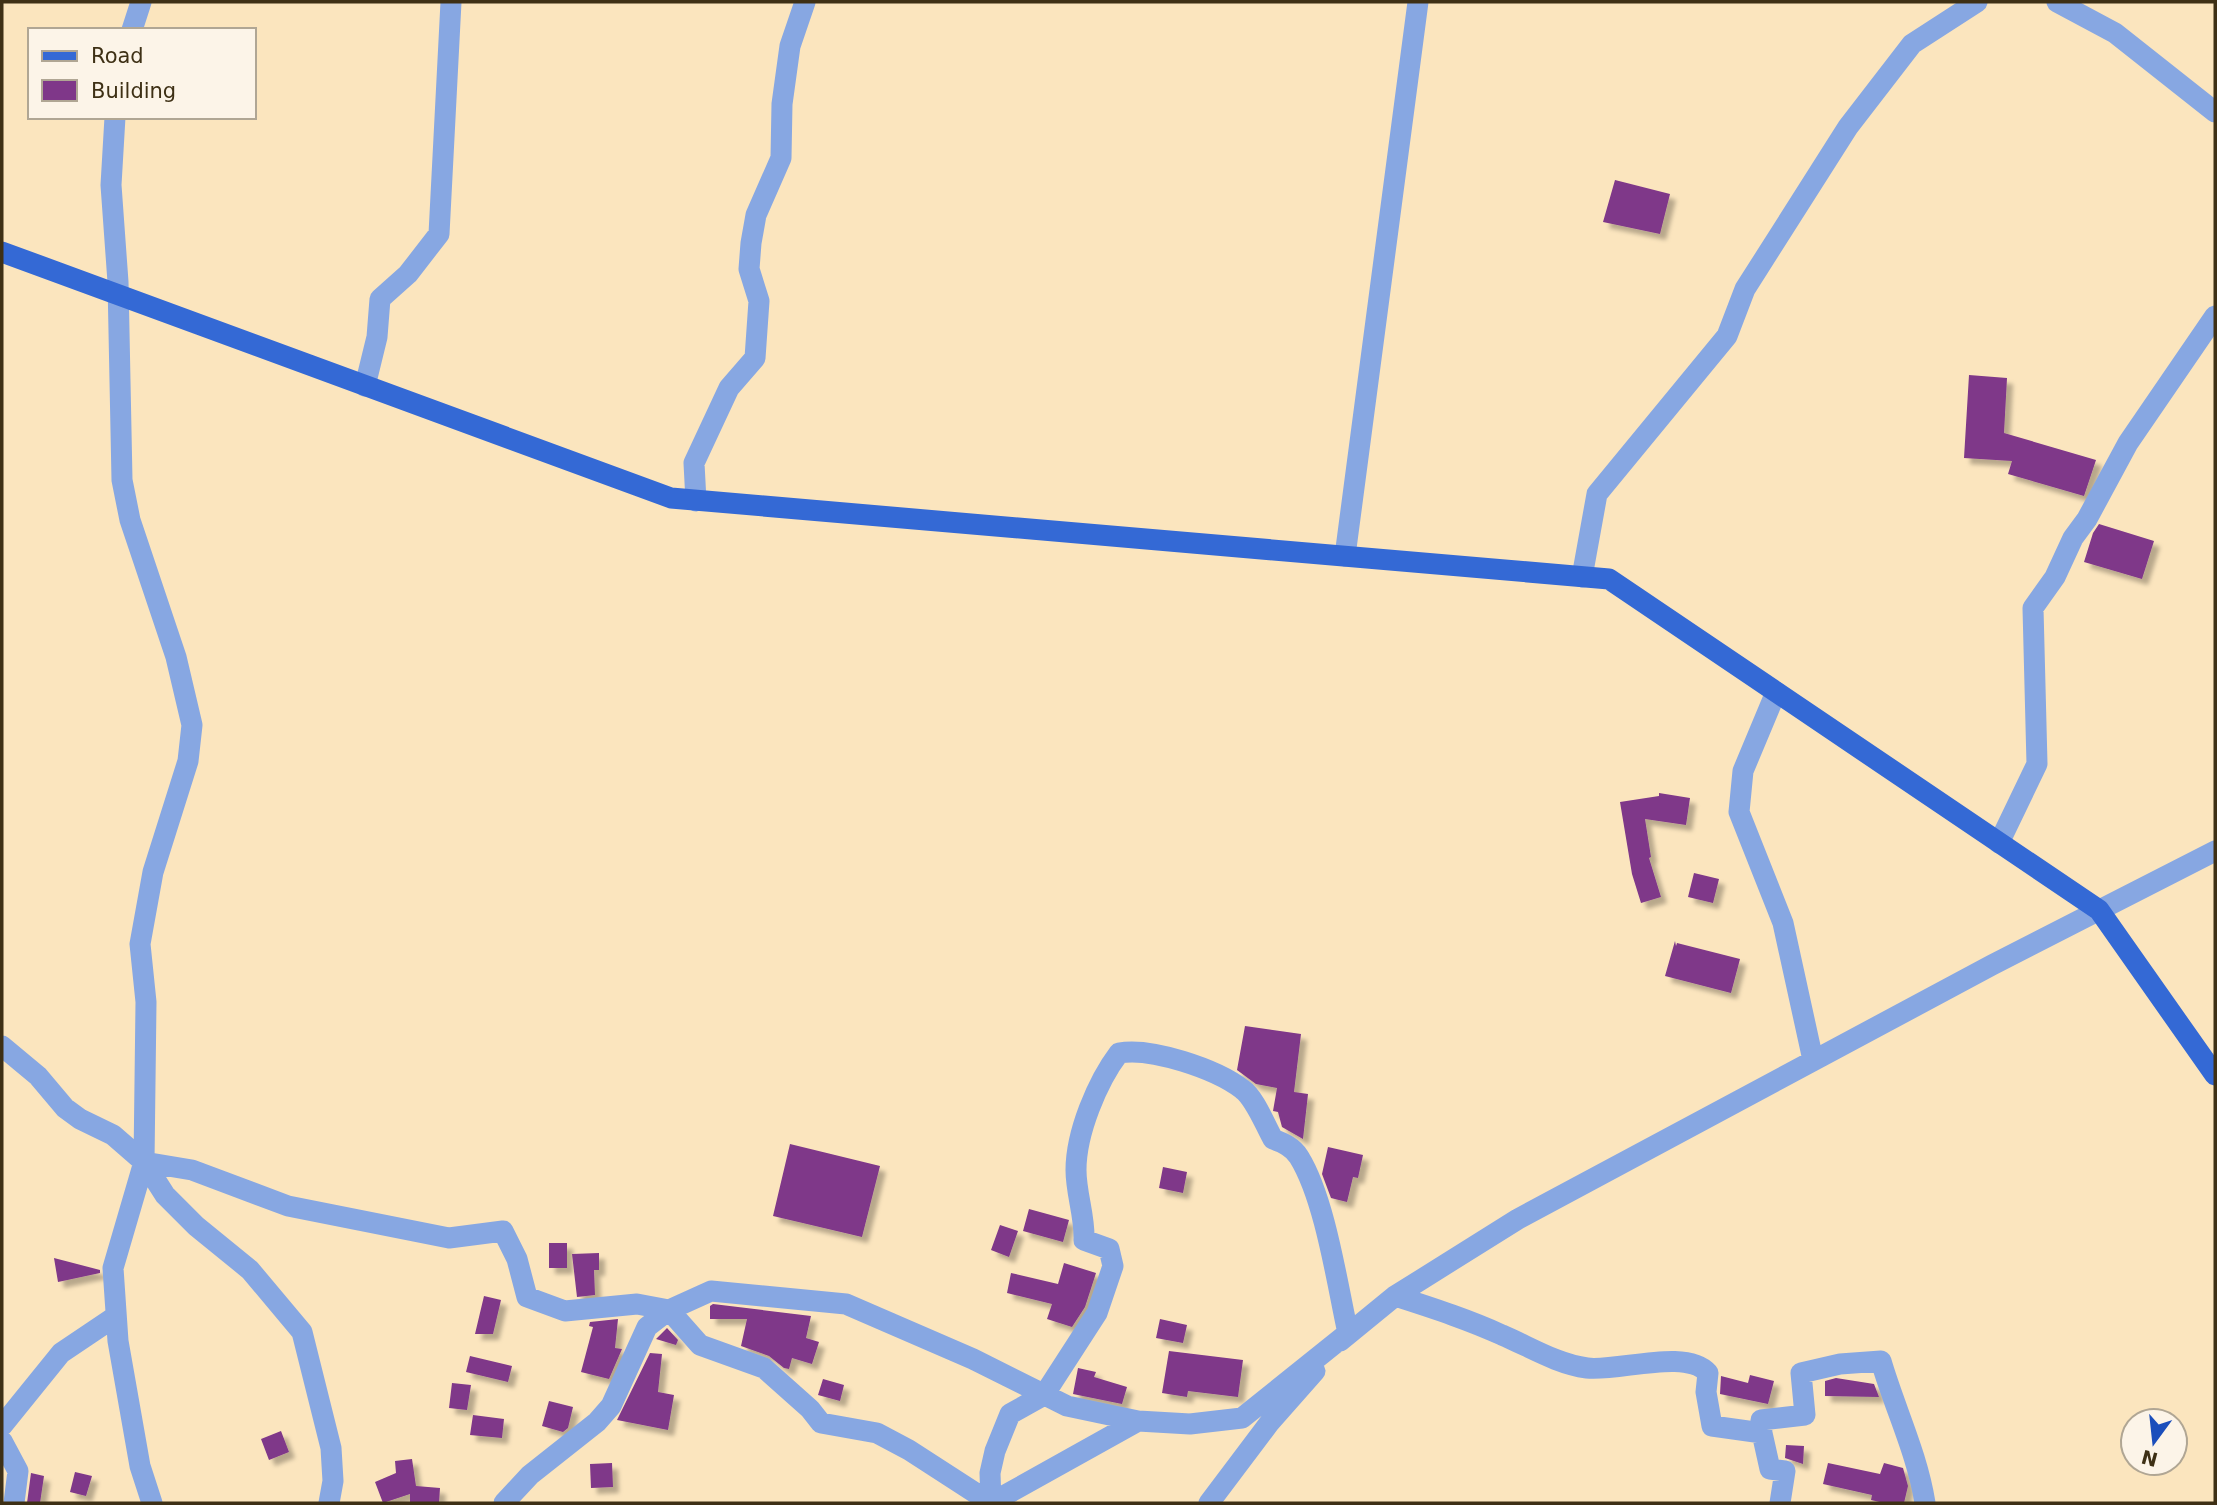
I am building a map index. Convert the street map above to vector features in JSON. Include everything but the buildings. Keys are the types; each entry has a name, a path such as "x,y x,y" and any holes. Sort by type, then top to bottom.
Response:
{"main road":[{"path":"2,253 671,498 1609,579 2099,910 2215,1075"}],"street":[{"path":"133,28 141,2"},
{"path":"365,386 377,337 380,299 408,274 439,234 451,2"},
{"path":"696,501 694,463 730,388 755,358 759,302 750,268 751,243 756,215 781,159 782,104 790,47 805,2"},
{"path":"1345,556 1418,2"},
{"path":"1582,577 1597,494 1727,336 1745,289 1849,127 1912,44 1977,2"},
{"path":"2057,2 2115,33 2215,112"},
{"path":"115,119 111,185 118,295 122,480 130,520 176,657 192,725 188,761 153,872 140,944 146,1002 144,1162 113,1268 116,1316 140,1466 152,1503"},
{"path":"1999,843 2037,764 2033,608 2055,577 2073,538 2087,519 2128,443 2215,316"},
{"path":"1776,692 1743,771 1739,812 1783,923 1813,1060"},
{"path":"504,1503 530,1475 597,1422 611,1406 647,1327 669,1310 711,1291 794,1296 846,1304 974,1359 1067,1406 1138,1421 1190,1424 1242,1418 1395,1297 1518,1219 1813,1060 2215,851"},
{"path":"2,1046 38,1076 65,1108 80,1119 113,1135 144,1162 165,1195 196,1226 250,1270 302,1332 331,1448 333,1481 329,1503"},
{"path":"991,1503 990,1473 995,1451 1010,1414 1044,1395 1097,1313 1113,1266 1109,1249 1084,1240 1085,1218 1076,1172 1082,1127 1111,1064 1119,1053 1133,1051 1194,1066 1244,1089 1273,1139 1286,1144 1298,1155 1325,1225 1348,1332"},
{"path":"144,1162 192,1170 288,1206 449,1238 503,1231 517,1259 527,1297 565,1311 637,1304 669,1310 700,1345 764,1368 821,1423 877,1433 909,1450 991,1503"},
{"path":"1395,1297 1455,1315 1567,1364 1588,1368 1618,1368 1654,1361 1684,1363 1704,1369 1708,1373 1706,1392 1712,1426 1762,1433"},
{"path":"2,1426 61,1353 116,1316"},
{"path":"1209,1503 1270,1422 1348,1332"},
{"path":"1780,1503 1784,1471 1770,1469 1761,1420 1805,1415 1801,1373 1840,1364 1881,1361 1894,1405 1902,1417 1925,1503"},
{"path":"991,1503 1138,1421"},
{"path":"2,1441 18,1471 14,1503"}]}
